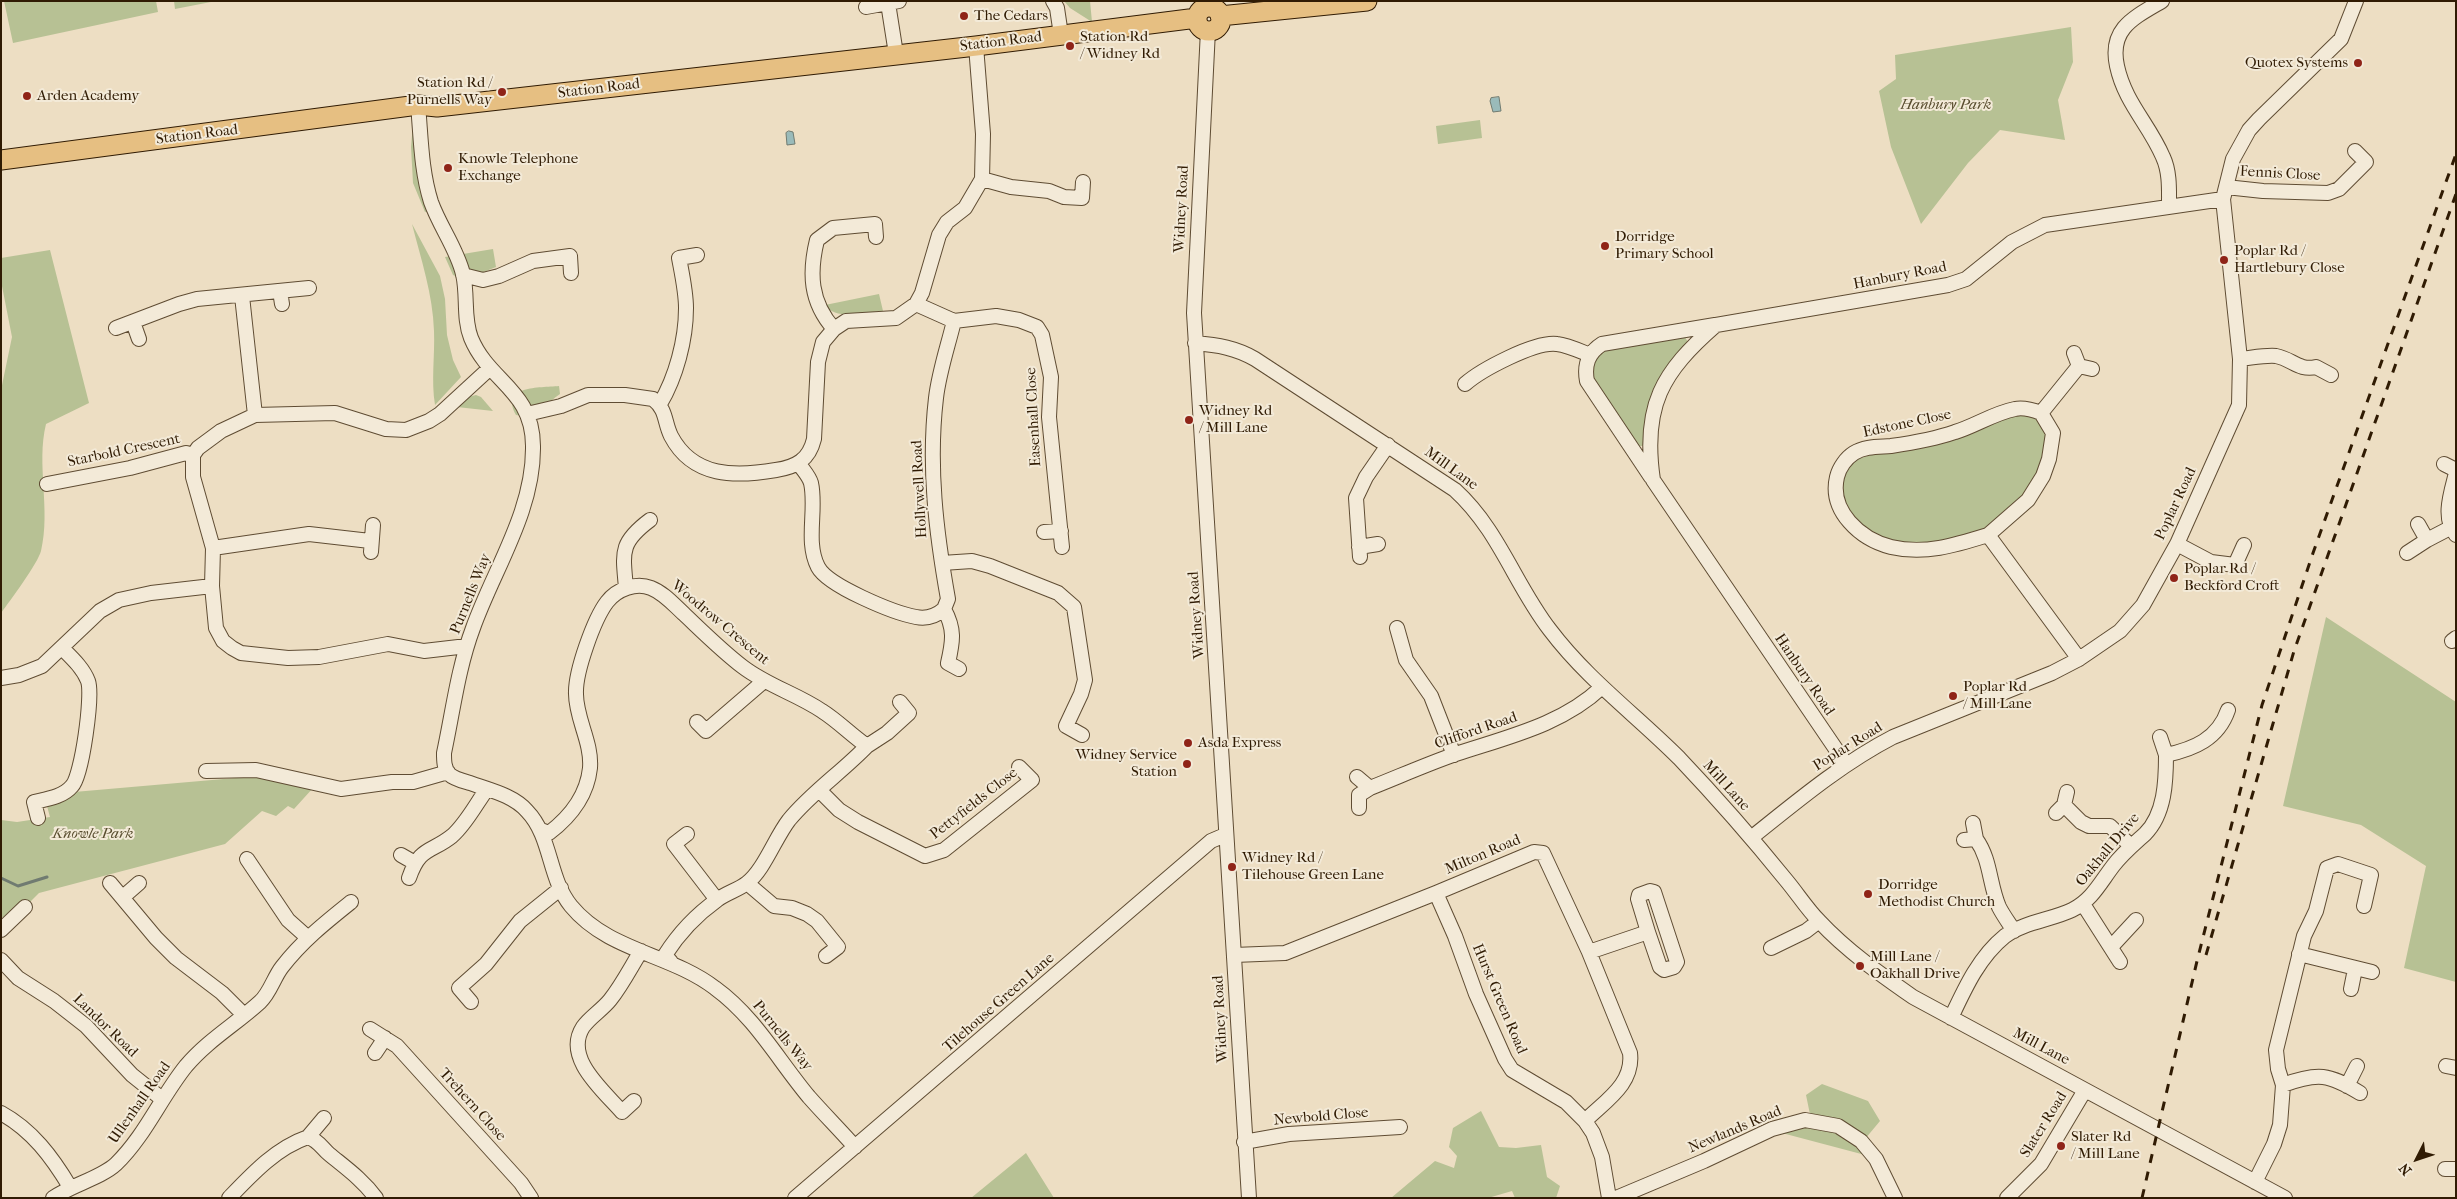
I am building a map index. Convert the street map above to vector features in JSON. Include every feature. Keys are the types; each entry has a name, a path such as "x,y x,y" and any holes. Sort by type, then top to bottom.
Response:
{"main road":[{"name":"Station Road","path":"1,160 418,105 446,106 976,46 1208,15 1367,1"}],"street":[{"path":"1053,1 1057,8 1061,35"},
{"path":"2162,1 2123,28 2114,50 2121,85 2164,158 2168,173 2169,206"},
{"name":"Poplar Road","path":"1751,838 1846,764 1893,737 2052,673 2079,659 2107,641 2133,618 2143,605 2177,544 2238,406 2240,359 2225,193 2234,159 2249,130 2340,39 2356,1"},
{"path":"866,7 893,2 896,54"},
{"name":"Widney Road","path":"1208,15 1194,300 1195,343 1249,1198"},
{"path":"527,414 560,406 588,395 654,399 664,411 671,434 677,444 694,462 709,470 722,474 766,472 791,468 799,464 811,449 820,351 823,342 834,329 846,321 896,318 916,304 922,293 938,235 947,222 965,208 982,179 983,134 976,46"},
{"name":"Purnells Way","path":"418,105 421,155 431,202 463,275 469,330 476,347 490,368 512,389 522,402 527,414 533,446 531,474 521,511 467,646 444,753 444,765 454,778 517,802 534,818 541,830 553,873 570,905 588,923 627,946 671,962 715,987 746,1015 809,1096 856,1147"},
{"name":"Fennis Close","path":"2225,193 2316,194 2335,191 2366,162 2356,151"},
{"path":"982,179 1011,187 1049,192 1064,197 1082,198 1082,182"},
{"name":"Hanbury Road","path":"1846,764 1587,381 1585,371 1590,355 1602,344 1948,285 1966,279 2012,242 2045,226 2169,206 2225,193"},
{"path":"834,329 823,317 815,296 814,261 817,240 833,228 875,224 876,237"},
{"path":"660,404 669,389 684,332 686,307 679,258 697,255"},
{"path":"463,275 483,280 499,276 533,261 570,256 571,273"},
{"path":"116,328 197,299 242,296 281,298 308,288"},
{"path":"242,296 256,415"},
{"path":"916,304 954,321"},
{"name":"Easenhall Close","path":"954,321 996,316 1030,323 1037,327 1042,335 1051,377 1049,417 1062,547"},
{"name":"Hollywell Road","path":"954,321 936,396 932,437 934,504 948,599 944,609 953,631 954,640 948,663 959,669"},
{"path":"133,322 139,339"},
{"name":"Hanbury Road","path":"1653,480 1650,458 1652,419 1661,387 1682,357 1716,325"},
{"name":"Mill Lane","path":"1195,343 1220,345 1244,353 1388,444 1455,490 1473,506 1487,524 1549,629 1589,676 1678,758 1751,838 1819,921 1879,974 1913,997 1951,1018 2285,1198"},
{"path":"1465,384 1477,373 1535,348 1556,343 1590,355"},
{"path":"2041,413 2085,368 2074,352"},
{"path":"2240,359 2274,356 2285,358 2307,369 2316,367 2332,375"},
{"name":"Starbold Crescent","path":"467,646 424,651 388,644 319,657 288,658 240,653 223,641 216,628 212,586 213,548 193,477 194,455 204,442 220,431 256,415 335,413 386,429 406,430 429,421 440,414 490,368"},
{"name":"Edstone Close","path":"2016,408 2041,413 2053,433 2050,453 2043,476 2028,500 1988,535 1943,548 1923,551 1880,544 1864,535 1844,516 1836,500 1835,485 1838,473 1844,462 1854,453 1867,448 1908,443 1953,433 2016,408"},
{"path":"1378,544 1359,552 1356,498 1362,484 1388,444"},
{"name":"Starbold Crescent","path":"64,495 54,482 130,468 186,453 194,455"},
{"path":"799,464 811,484 815,558 822,572 832,581 900,613 917,617 930,617 939,614 944,609"},
{"path":"2408,553 2427,540 2453,532 2448,506 2452,469"},
{"path":"541,830 549,833 566,820 586,784 590,768 589,752 578,714 577,682 590,639 606,603 626,588 625,547 641,522"},
{"path":"2418,524 2427,540"},
{"path":"213,548 309,534 371,547 373,525"},
{"path":"1044,532 1061,531"},
{"path":"1988,535 2079,659"},
{"path":"2177,544 2211,562 2235,565 2244,545"},
{"path":"942,563 972,561 990,566 1058,592 1074,607 1085,680 1081,694 1066,726 1082,735"},
{"path":"1,678 19,675 42,666 100,612 119,600 142,594 212,586"},
{"name":"Woodrow Crescent","path":"626,588 632,586 651,588 667,599 729,655 764,681 821,710 867,746"},
{"path":"1396,628 1406,660 1431,696 1454,755"},
{"path":"38,818 34,802 56,796 69,789 77,779 84,743 88,682 82,669 62,648"},
{"name":"Woodrow Crescent","path":"697,722 706,731 764,681"},
{"name":"Clifford Road","path":"1370,788 1454,755 1533,728 1581,706 1602,687"},
{"path":"671,962 665,955 676,937 717,900 747,883 759,868 776,838 789,821 819,790 841,772 867,746 887,733 909,713 900,702"},
{"path":"2166,755 2194,748 2211,737 2219,729 2228,710"},
{"name":"Oakhall Drive","path":"1951,1018 1969,979 1985,957 2004,937 2014,931 2072,910 2083,904 2094,894 2113,866 2146,832 2159,810 2166,778 2166,755 2160,737"},
{"name":"Pettyfields Close","path":"819,790 839,810 858,822 926,856 944,850 1032,780 1019,767"},
{"path":"206,771 256,770 341,789 392,782 413,782 448,772"},
{"path":"1357,777 1370,788 1359,795 1358,808"},
{"path":"409,878 415,863 431,847 452,836 486,789"},
{"path":"2062,803 2081,822 2089,826 2110,826 2131,846"},
{"path":"1973,823 1970,839 1987,860 1998,906 2014,931"},
{"path":"687,834 674,844 717,900"},
{"name":"Tilehouse Green Lane","path":"795,1198 1211,841 1225,835"},
{"name":"Milton Road","path":"1234,955 1285,953 1534,852 1543,854 1589,952 1630,1053 1629,1076 1586,1121"},
{"path":"401,855 415,863"},
{"path":"247,859 288,920 307,937"},
{"path":"2255,1182 2274,1144 2280,1125 2283,1084 2278,1069 2276,1050 2304,936 2316,911 2327,868 2338,864 2371,875 2364,906"},
{"path":"110,883 156,938 176,958 222,993 244,1014"},
{"path":"123,897 139,883"},
{"path":"747,883 774,906 792,908 808,914 817,921 838,947 826,956"},
{"path":"471,1002 459,988 486,964 520,921 561,888"},
{"path":"1650,891 1654,892 1677,962 1674,967 1664,970 1660,967 1648,932 1638,898 1639,895 1650,891"},
{"name":"Hurst Green Road","path":"1436,893 1455,936 1476,994 1512,1070 1566,1102 1586,1121 1593,1133 1602,1157 1609,1198"},
{"name":"Ullenhall Road","path":"53,1198 70,1187 100,1174 114,1165 132,1146 162,1099 204,1046 262,1000 282,967 307,937 351,902"},
{"path":"2083,904 2120,962"},
{"path":"1,930 26,907"},
{"path":"2111,946 2136,920"},
{"path":"1771,948 1806,931 1819,921"},
{"path":"1589,952 1648,932"},
{"path":"634,1101 622,1112 585,1070 579,1057 578,1039 582,1028 610,1000 641,951"},
{"path":"2300,954 2372,972"},
{"name":"Landor Road","path":"1,960 18,978 54,1001 86,1026 132,1075 162,1099"},
{"path":"2351,989 2355,969"},
{"name":"Trehern Close","path":"370,1029 397,1046 521,1183 531,1198"},
{"path":"375,1053 385,1038"},
{"path":"2347,1086 2357,1066"},
{"path":"2283,1084 2305,1076 2329,1076 2360,1094"},
{"name":"Slater Road","path":"2007,1198 2041,1164 2085,1090"},
{"path":"1,1113 30,1133 57,1165 70,1187"},
{"path":"229,1198 270,1158 297,1141 308,1137 324,1118"},
{"name":"Newlands Road","path":"1616,1198 1772,1129 1805,1120 1838,1126 1861,1141 1876,1158 1895,1198"},
{"name":"Newbold Close","path":"1244,1142 1289,1134 1400,1127"},
{"path":"308,1137 319,1143 327,1152 351,1171 376,1198"}],"green space":[{"path":"4,1 156,1 158,12 13,43"},
{"path":"174,1 216,1 175,9"},
{"path":"1064,1 1090,1 1092,22 1070,8"},
{"name":"Hanbury Park","path":"2071,27 2073,62 2058,100 2065,140 2000,130 1968,163 1921,224 1891,147 1879,91 1896,79 1895,55"},
{"path":"1480,120 1482,138 1438,144 1436,126"},
{"path":"413,124 437,209 425,212 413,183 411,147"},
{"path":"412,224 440,276 445,299 447,335 453,360 461,377 435,405 433,386 433,318 426,277"},
{"path":"493,249 496,267 463,277 453,275 445,257"},
{"path":"50,250 89,403 46,424 42,455 45,519 41,551 29,573 1,613 1,390 12,337 1,281 1,258"},
{"path":"879,294 883,311 843,314 830,310 825,305"},
{"path":"1683,334 1688,342 1645,443 1642,446 1636,446 1591,382 1589,364 1602,348"},
{"path":"559,386 560,394 545,406 528,414 516,415 512,405 513,398 517,393 532,388"},
{"path":"476,395 481,397 493,411 457,407 468,397"},
{"path":"2014,412 2034,416 2043,424 2046,434 2046,446 2037,473 2025,496 2014,509 1996,523 1970,536 1945,543 1906,543 1877,536 1866,531 1857,524 1847,509 1838,489 1843,475 1854,460"},
{"path":"2326,617 2456,702 2456,982 2404,968 2426,866 2361,825 2283,806"},
{"name":"Knowle Park","path":"258,776 313,788 294,809 288,806 276,816 262,811 225,844 39,893 9,923 1,916 1,820 17,822 50,817 47,806 74,792"},
{"path":"1822,1084 1868,1101 1880,1121 1860,1145 1865,1155 1782,1133 1812,1124 1806,1095"},
{"path":"1481,1111 1499,1147 1516,1148 1541,1145 1547,1177 1560,1186 1556,1198 1515,1198 1512,1191 1488,1198 1391,1198 1435,1161 1454,1168 1457,1156 1449,1147 1453,1128"},
{"path":"1026,1153 1054,1198 971,1198"}],"water":[{"path":"1499,97 1501,111 1493,112 1491,98"},
{"path":"789,131 793,132 795,144 787,145 786,133"}],"waterway":[{"path":"1,878 18,886 47,877"}],"railway":[{"path":"2142,1198 2197,961 2262,705 2313,553 2456,154"},
{"path":"2206,955 2294,651 2456,194"}],"place":[{"name":"The Cedars","path":"964,16"},
{"name":"Station Rd / Widney Rd","path":"1070,46"},
{"name":"Quotex Systems","path":"2358,63"},
{"name":"Station Rd / Purnells Way","path":"502,92"},
{"name":"Arden Academy","path":"27,96"},
{"name":"Knowle Telephone Exchange","path":"448,168"},
{"name":"Dorridge Primary School","path":"1605,246"},
{"name":"Poplar Rd / Hartlebury Close","path":"2224,260"},
{"name":"Widney Rd / Mill Lane","path":"1189,420"},
{"name":"Poplar Rd / Beckford Croft","path":"2174,578"},
{"name":"Poplar Rd / Mill Lane","path":"1953,696"},
{"name":"Asda Express","path":"1188,743"},
{"name":"Widney Service Station","path":"1187,764"},
{"name":"Widney Rd / Tilehouse Green Lane","path":"1232,867"},
{"name":"Dorridge Methodist Church","path":"1868,894"},
{"name":"Mill Lane / Oakhall Drive","path":"1860,966"},
{"name":"Slater Rd / Mill Lane","path":"2061,1146"}]}
